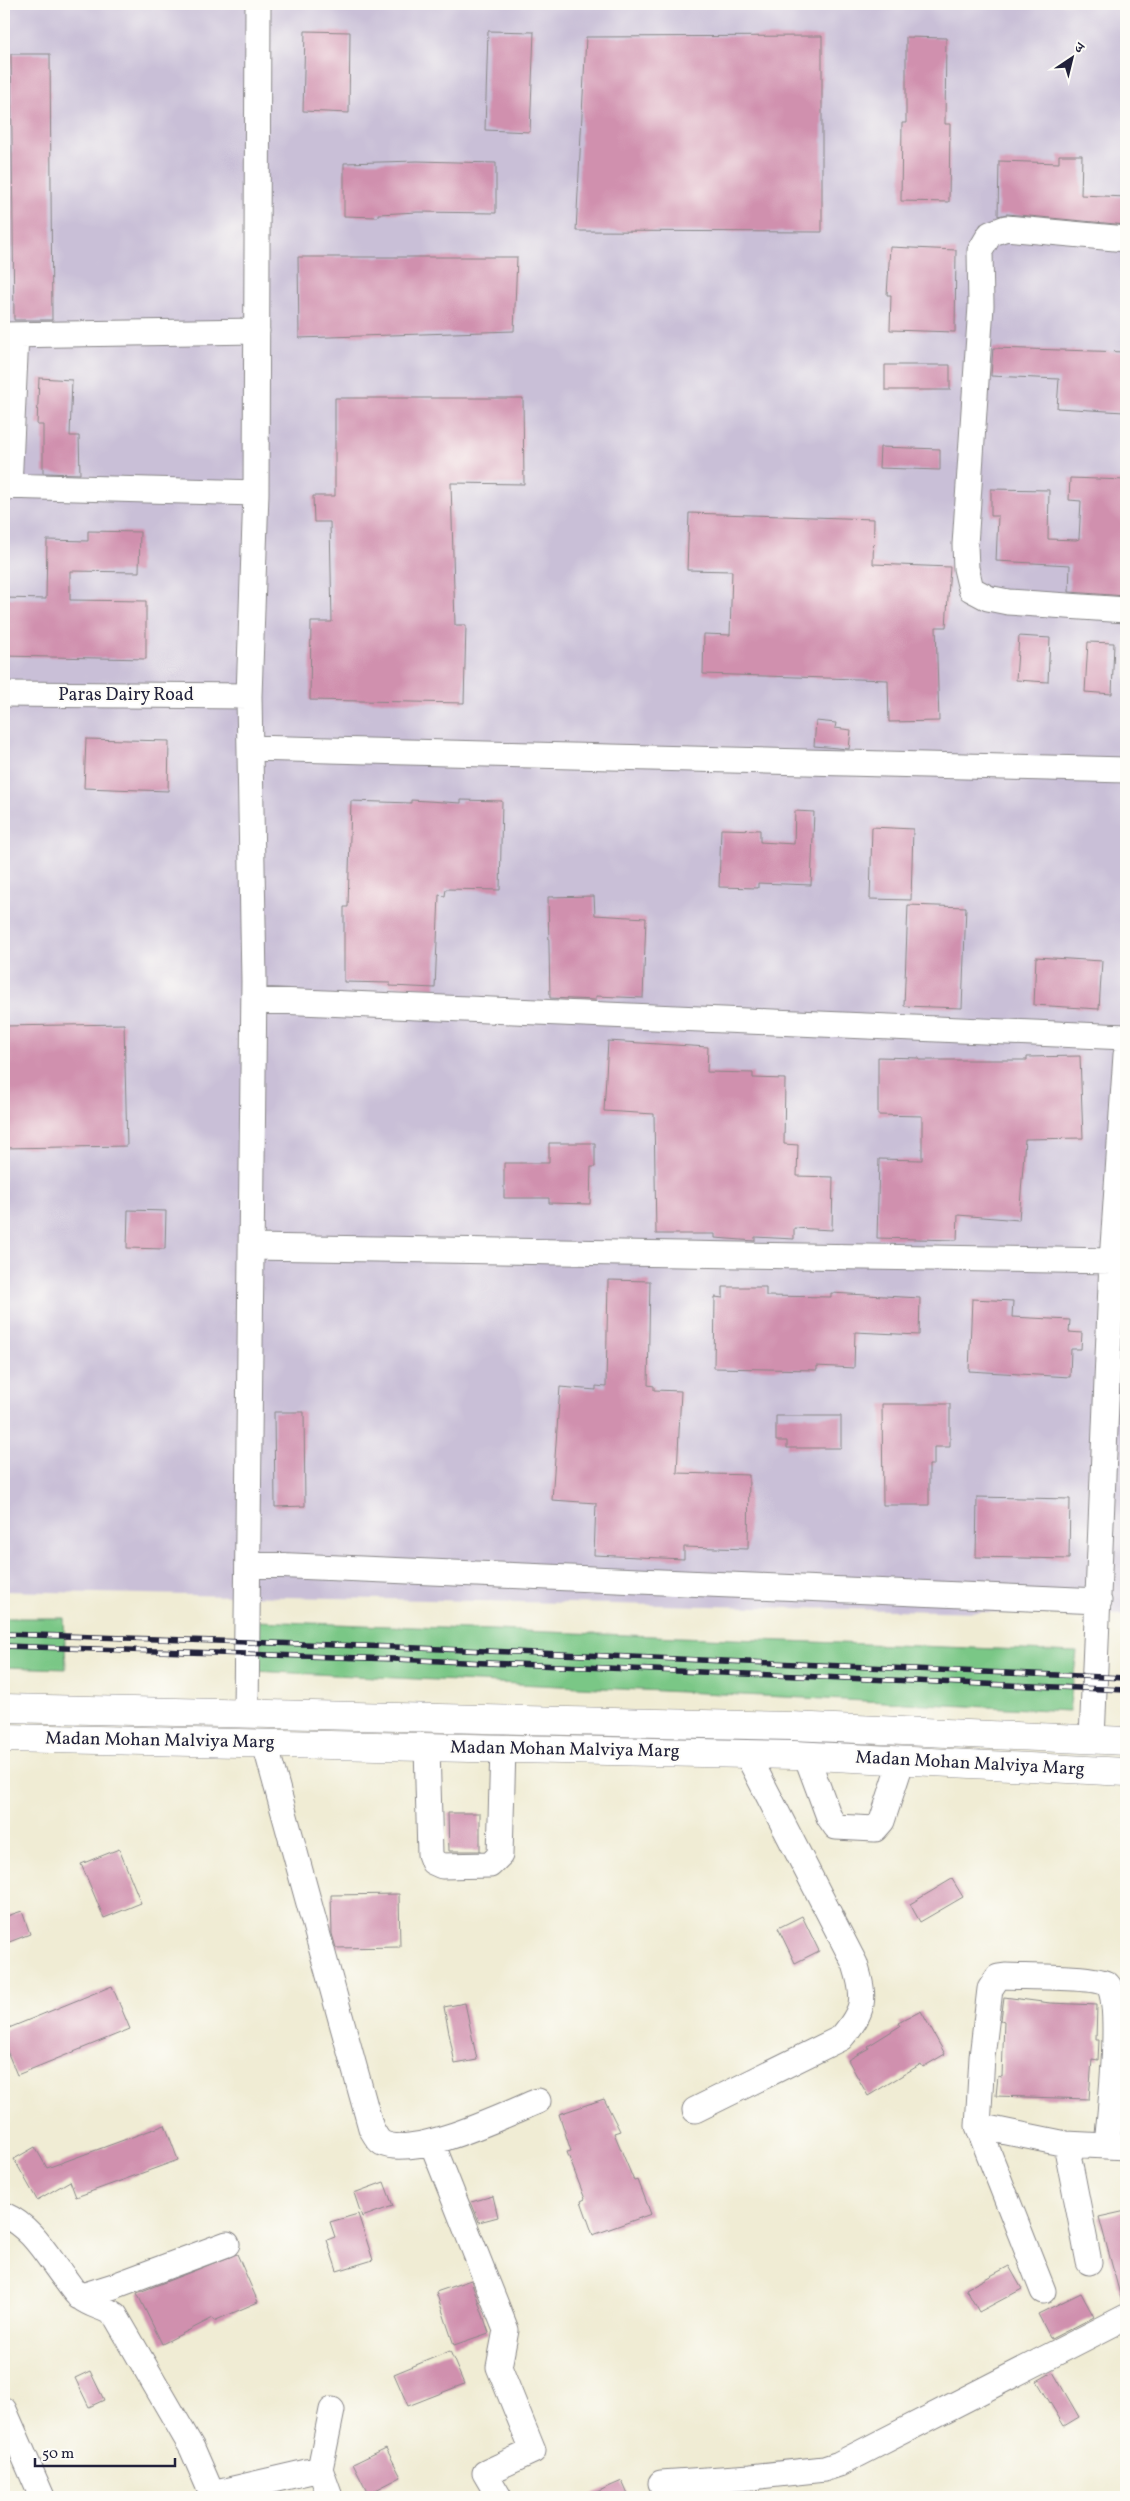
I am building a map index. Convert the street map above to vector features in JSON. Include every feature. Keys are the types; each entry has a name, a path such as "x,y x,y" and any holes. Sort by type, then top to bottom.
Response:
{"main road":[{"name":"Madan Mohan Malviya Marg","path":"4,1708 791,1726 1126,1741"},
{"name":"Madan Mohan Malviya Marg","path":"4,1738 806,1755 1126,1772"}],"street":[{"path":"246,1713 254,1000 249,696 256,493 258,4"},
{"path":"1126,239 1006,228 990,234 980,251 981,306 965,545 966,568 971,589 988,598 1008,602 1126,610"},
{"path":"256,493 6,487 10,335 257,331"},
{"name":"Paras Dairy Road","path":"4,694 249,696"},
{"path":"250,748 1126,770"},
{"path":"254,1000 1126,1037"},
{"path":"1092,1739 1112,1261 1126,1055"},
{"path":"252,1247 1112,1261"},
{"path":"248,1564 1099,1601"},
{"path":"265,1744 371,2128 379,2142 391,2147 432,2143 538,2101"},
{"path":"427,1747 430,1854 433,1862 442,1866 490,1865 500,1855 503,1748"},
{"path":"695,2110 841,2038 853,2024 862,2007 862,1987 855,1964 747,1754"},
{"path":"806,1755 829,1817 836,1827 874,1829 882,1821 902,1760"},
{"path":"978,2126 1066,2144 1117,2146 1116,2020 1110,1988 1105,1983 1074,1979 1005,1976 994,1980 990,1989 982,2057 978,2126 1043,2291"},
{"path":"432,2143 506,2330 499,2367 533,2451 485,2473 499,2497"},
{"path":"1066,2144 1089,2262"},
{"path":"4,2215 13,2219 32,2234 79,2297 94,2306 105,2308 114,2315 192,2448 212,2494 320,2469"},
{"path":"79,2297 227,2244"},
{"path":"661,2483 751,2477 824,2469 839,2464 1126,2317"},
{"path":"4,2410 42,2497"},
{"path":"330,2497 320,2469 332,2410"}],"shaded area":[{"path":"4,4 1126,4 1126,1615 4,1591"}],"green space":[{"path":"4,1618 64,1618 66,1669 4,1667"},
{"path":"256,1621 1077,1652 1069,1711 253,1671"}],"building":[{"path":"305,31 350,32 349,113 303,111"},
{"path":"488,31 534,32 530,132 485,130"},
{"path":"822,36 822,232 576,231 586,37"},
{"path":"906,37 946,38 945,124 950,124 949,202 901,201 902,123 906,123"},
{"path":"11,54 50,54 52,320 14,320"},
{"path":"1059,155 1082,155 1081,195 1126,197 1126,225 1007,214 998,216 999,161 1059,163"},
{"path":"417,161 496,163 496,213 418,212 378,214 378,217 344,216 344,163"},
{"path":"890,247 956,250 955,332 890,330 891,295 887,295"},
{"path":"298,257 517,257 514,331 299,338"},
{"path":"993,348 1126,352 1124,412 1057,408 1059,379 991,376"},
{"path":"885,365 950,365 950,390 885,390"},
{"path":"39,378 72,380 70,436 79,436 80,474 43,473 43,425 37,425"},
{"path":"335,398 523,398 524,484 451,483 455,625 466,625 464,703 310,700 311,622 332,622 330,522 314,522 313,496 335,496"},
{"path":"880,447 940,449 940,470 879,468"},
{"path":"1070,478 1126,480 1126,596 1069,592 1070,565 996,561 998,516 991,516 991,489 1049,490 1048,539 1076,540 1079,539 1081,501 1069,500"},
{"path":"689,513 874,519 873,564 950,567 946,627 936,627 939,721 889,722 888,680 703,674 704,634 730,635 732,571 687,570"},
{"path":"88,531 140,532 139,572 70,571 70,600 146,601 146,659 4,656 4,598 46,599 47,540 88,541"},
{"path":"1019,636 1050,638 1048,682 1016,680"},
{"path":"1088,642 1114,643 1112,694 1085,692"},
{"path":"816,721 836,723 835,728 851,730 849,749 814,746"},
{"path":"86,739 169,741 168,791 84,788"},
{"path":"411,800 461,803 461,800 502,801 500,890 446,889 445,896 439,895 435,988 390,986 390,983 344,982 344,907 348,907 351,801 411,803"},
{"path":"795,811 814,812 811,885 758,883 758,888 719,887 721,829 760,830 760,842 794,844"},
{"path":"872,827 913,829 911,900 870,899"},
{"path":"594,896 595,915 646,918 643,998 596,996 596,1000 550,998 548,897"},
{"path":"908,905 966,907 962,1008 904,1006"},
{"path":"1036,957 1102,961 1099,1009 1034,1005"},
{"path":"124,1024 127,1146 4,1148 4,1026"},
{"path":"608,1041 708,1047 707,1072 753,1073 753,1078 785,1079 784,1144 798,1145 797,1176 833,1177 832,1230 794,1228 794,1239 755,1237 755,1241 715,1238 715,1234 656,1234 654,1114 604,1111"},
{"path":"1080,1056 1083,1138 1025,1139 1019,1220 958,1215 957,1240 877,1238 879,1159 922,1160 922,1116 878,1115 878,1057 919,1058 919,1060 1027,1060 1027,1057"},
{"path":"549,1143 595,1143 595,1167 591,1167 590,1204 549,1203 549,1198 504,1198 504,1163 549,1163"},
{"path":"128,1210 166,1211 165,1249 127,1248"},
{"path":"608,1280 650,1281 648,1385 654,1386 654,1390 681,1391 677,1473 749,1475 748,1549 684,1547 684,1559 594,1555 596,1503 552,1500 560,1387 596,1390 596,1386 606,1387"},
{"path":"723,1287 766,1287 766,1296 831,1297 831,1293 920,1298 919,1335 855,1332 854,1368 817,1366 817,1370 714,1368 715,1297 723,1298"},
{"path":"972,1299 1013,1301 1012,1317 1070,1320 1069,1332 1082,1333 1081,1349 1071,1349 1070,1377 969,1371"},
{"path":"882,1404 950,1404 950,1447 934,1447 934,1465 929,1465 929,1505 883,1505"},
{"path":"274,1412 304,1412 305,1506 275,1507"},
{"path":"776,1416 841,1416 841,1448 787,1448 787,1441 776,1441"},
{"path":"977,1497 1070,1499 1069,1559 976,1557"},
{"path":"448,1813 480,1813 480,1851 449,1851"},
{"path":"119,1849 141,1903 104,1918 81,1864"},
{"path":"952,1879 963,1897 920,1922 910,1904"},
{"path":"399,1894 400,1947 336,1948 332,1934 331,1895"},
{"path":"22,1911 30,1934 4,1944 4,1917"},
{"path":"802,1916 819,1951 795,1963 778,1928"},
{"path":"112,1986 130,2029 17,2075 4,2044 4,2030"},
{"path":"1004,1997 1050,2003 1097,2005 1096,2040 1099,2040 1098,2060 1092,2059 1089,2099 996,2096 998,2076 1002,2077 1004,2021 1001,2020"},
{"path":"465,2003 477,2060 455,2064 444,2007"},
{"path":"921,2011 945,2054 923,2067 921,2064 868,2096 848,2060 900,2026 898,2023"},
{"path":"604,2099 620,2131 614,2133 634,2181 638,2180 651,2214 593,2235 581,2201 585,2199 567,2152 571,2151 559,2114"},
{"path":"165,2125 178,2160 76,2197 70,2181 37,2200 14,2159 35,2147 47,2168"},
{"path":"384,2182 393,2206 362,2217 354,2193"},
{"path":"493,2196 498,2217 479,2222 471,2202"},
{"path":"1126,2211 1126,2301 1122,2302 1099,2217"},
{"path":"358,2214 373,2260 337,2271 327,2240 335,2237 330,2222"},
{"path":"237,2254 258,2302 214,2321 213,2318 162,2344 137,2293"},
{"path":"1009,2266 1022,2289 979,2312 966,2289"},
{"path":"471,2280 489,2333 454,2345 436,2292"},
{"path":"1081,2293 1094,2317 1051,2339 1038,2314"},
{"path":"450,2351 464,2384 408,2406 394,2374"},
{"path":"90,2371 104,2400 89,2407 75,2378"},
{"path":"1053,2372 1079,2417 1064,2426 1037,2381"},
{"path":"386,2448 401,2477 368,2494 353,2464"},
{"path":"622,2481 629,2497 585,2497"}],"railway":[{"path":"4,1634 394,1647 1126,1678"},
{"path":"4,1646 394,1659 1126,1690"}]}
